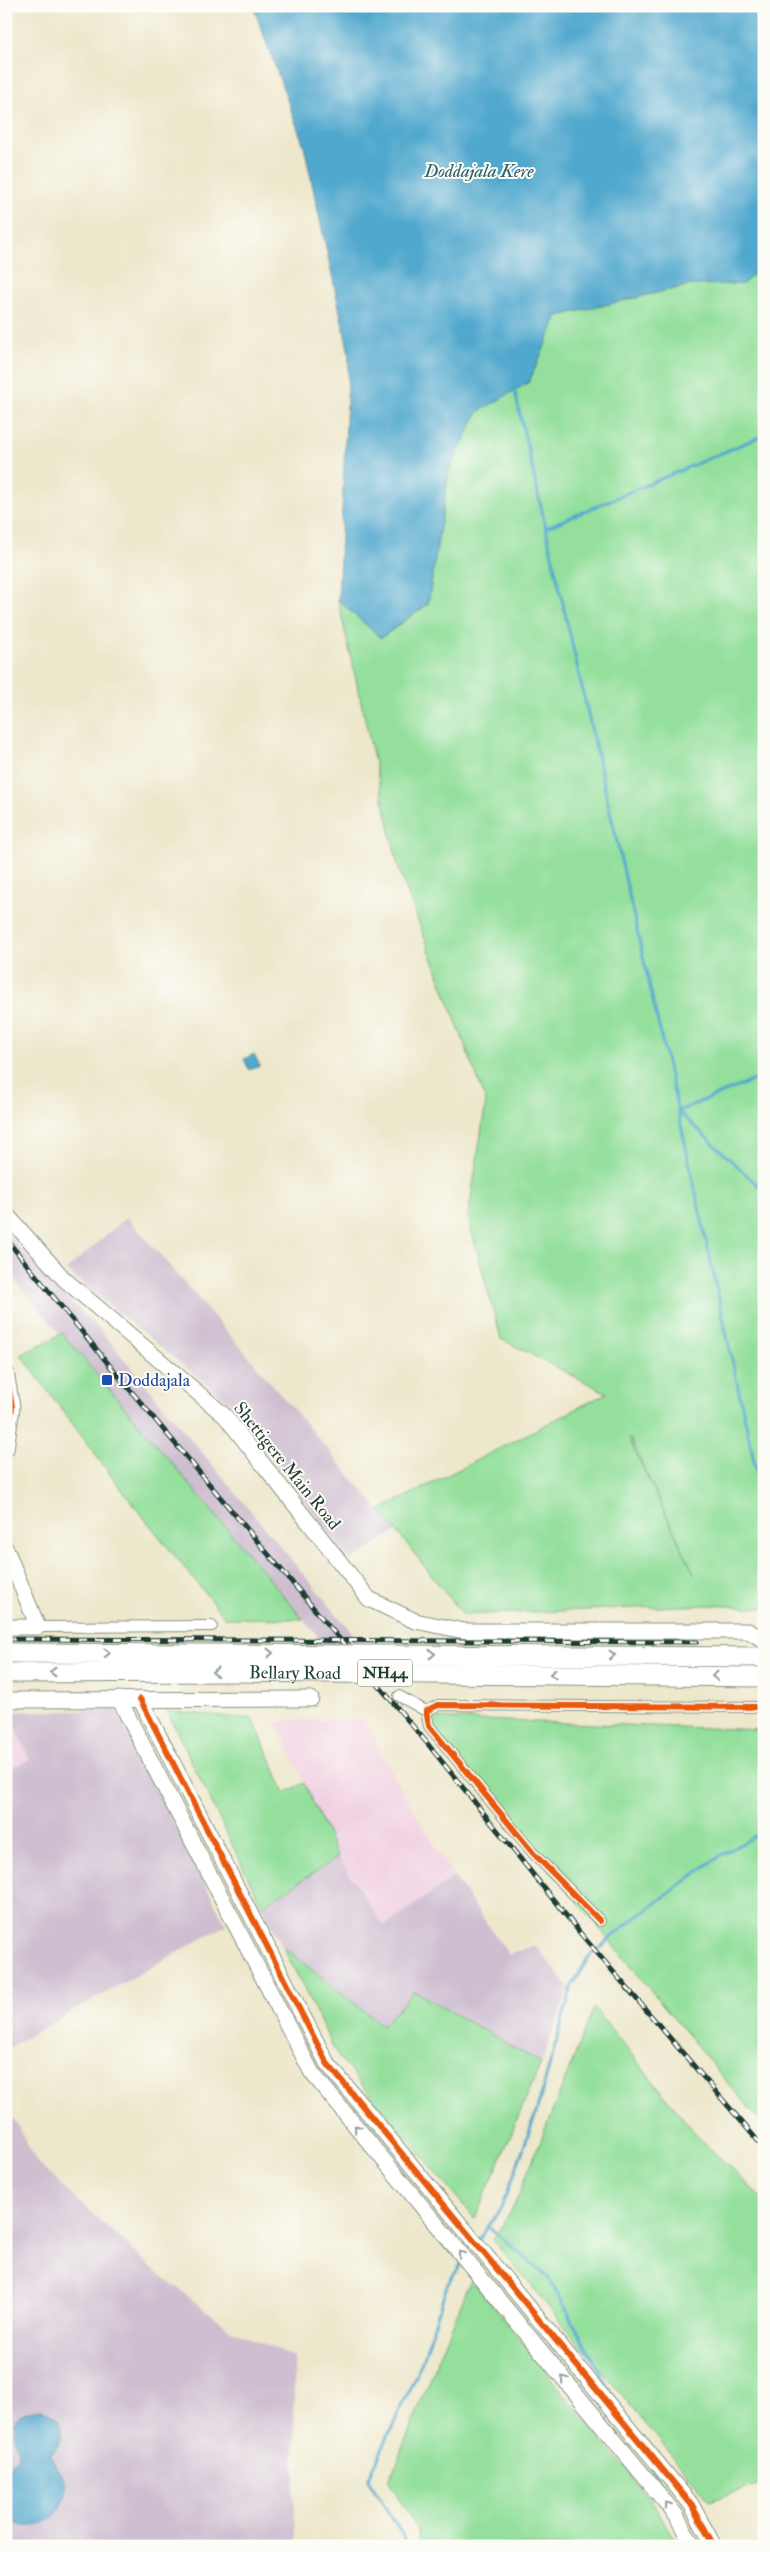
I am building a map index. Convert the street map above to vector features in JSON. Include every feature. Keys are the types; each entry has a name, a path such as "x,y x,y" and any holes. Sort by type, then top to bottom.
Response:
{"highway":[{"name":"Bellary Road","path":"6,1653 764,1657"},
{"name":"Bellary Road","path":"6,1673 231,1672 764,1677"}],"street":[{"name":"Shettigere Main Road","path":"6,1214 64,1279 225,1416 369,1599 416,1621 464,1631 748,1631 764,1640"},
{"path":"6,1372 12,1407 6,1449"},
{"path":"6,1549 38,1627"},
{"path":"6,1627 212,1626"},
{"path":"399,1696 426,1711 429,1726 533,1853 600,1921"},
{"path":"119,1699 312,2073 676,2515 693,2546"},
{"path":"140,1699 327,2063 691,2504 714,2546"},
{"path":"6,1700 311,1699"},
{"path":"426,1711 438,1705 764,1707"}],"shaded area":[{"path":"127,1217 397,1531 350,1561 232,1405 66,1270"},
{"path":"6,1233 52,1284 101,1331 364,1647 326,1646 6,1270"},
{"path":"116,1710 226,1925 6,2049 6,1769 30,1760 8,1712"},
{"path":"6,1712 30,1760 6,1769"},
{"path":"288,1720 364,1720 402,1791 454,1877 384,1926 338,1857 277,1723"},
{"path":"338,1857 384,1926 454,1877 509,1955 535,1945 569,1988 541,2063 414,1991 383,2026 283,1947 262,1906"},
{"path":"6,2105 38,2164 152,2268 230,2329 294,2357 295,2546 6,2546"}],"green space":[{"path":"764,265 764,1608 708,1605 463,1615 380,1510 607,1393 501,1339 468,1218 486,1101 399,870 338,600 381,638 428,604 449,471 478,412 529,382 558,316 690,285 743,284","holes":["630,1438 694,1574 629,1439"]},
{"path":"62,1333 303,1619 225,1618 125,1494 21,1355"},
{"path":"167,1711 253,1719 285,1793 304,1783 338,1857 262,1906"},
{"path":"425,1718 764,1730 764,2125 736,2093"},
{"path":"283,1947 383,2026 414,1991 541,2063 475,2219 337,2055"},
{"path":"594,2008 700,2139 764,2200 764,2484 709,2500 493,2240 515,2204"},
{"path":"471,2279 656,2507 678,2546 419,2546 418,2531 389,2481"}],"water":[{"name":"Doddajala Kere","path":"253,6 764,6 764,265 743,284 690,285 558,316 529,382 478,412 449,470 428,604 381,638 338,600 349,354 304,146"},
{"path":"254,1054 260,1066 249,1070 244,1059"},
{"path":"41,2409 56,2418 62,2428 60,2440 51,2455 65,2483 65,2498 61,2508 54,2516 36,2526 25,2526 15,2523 6,2516 6,2468 17,2457 18,2451 14,2430 17,2419 24,2413"}],"waterway":[{"path":"514,388 678,1111 764,1507"},
{"path":"545,528 764,435"},
{"path":"764,1076 678,1111 764,1191"},
{"path":"479,2240 503,2205 536,2113 572,1986 588,1958 621,1929 718,1857 764,1831"},
{"path":"488,2226 549,2278 616,2402"},
{"path":"405,2546 405,2539 368,2480 424,2357 447,2285 462,2263"},
{"path":"651,2467 661,2486"}],"railway":[{"path":"6,1239 115,1372 427,1743 581,1934 764,2148"},
{"path":"6,1639 697,1642"},
{"path":"6,1646 697,1651"}],"cycle path":[{"path":"6,1372 12,1407 6,1449"},
{"path":"140,1699 327,2063 691,2504 714,2546"},
{"path":"600,1921 533,1853 429,1726 426,1711 438,1705 764,1707"}],"place":[{"name":"Doddajala","path":"107,1380"}]}
